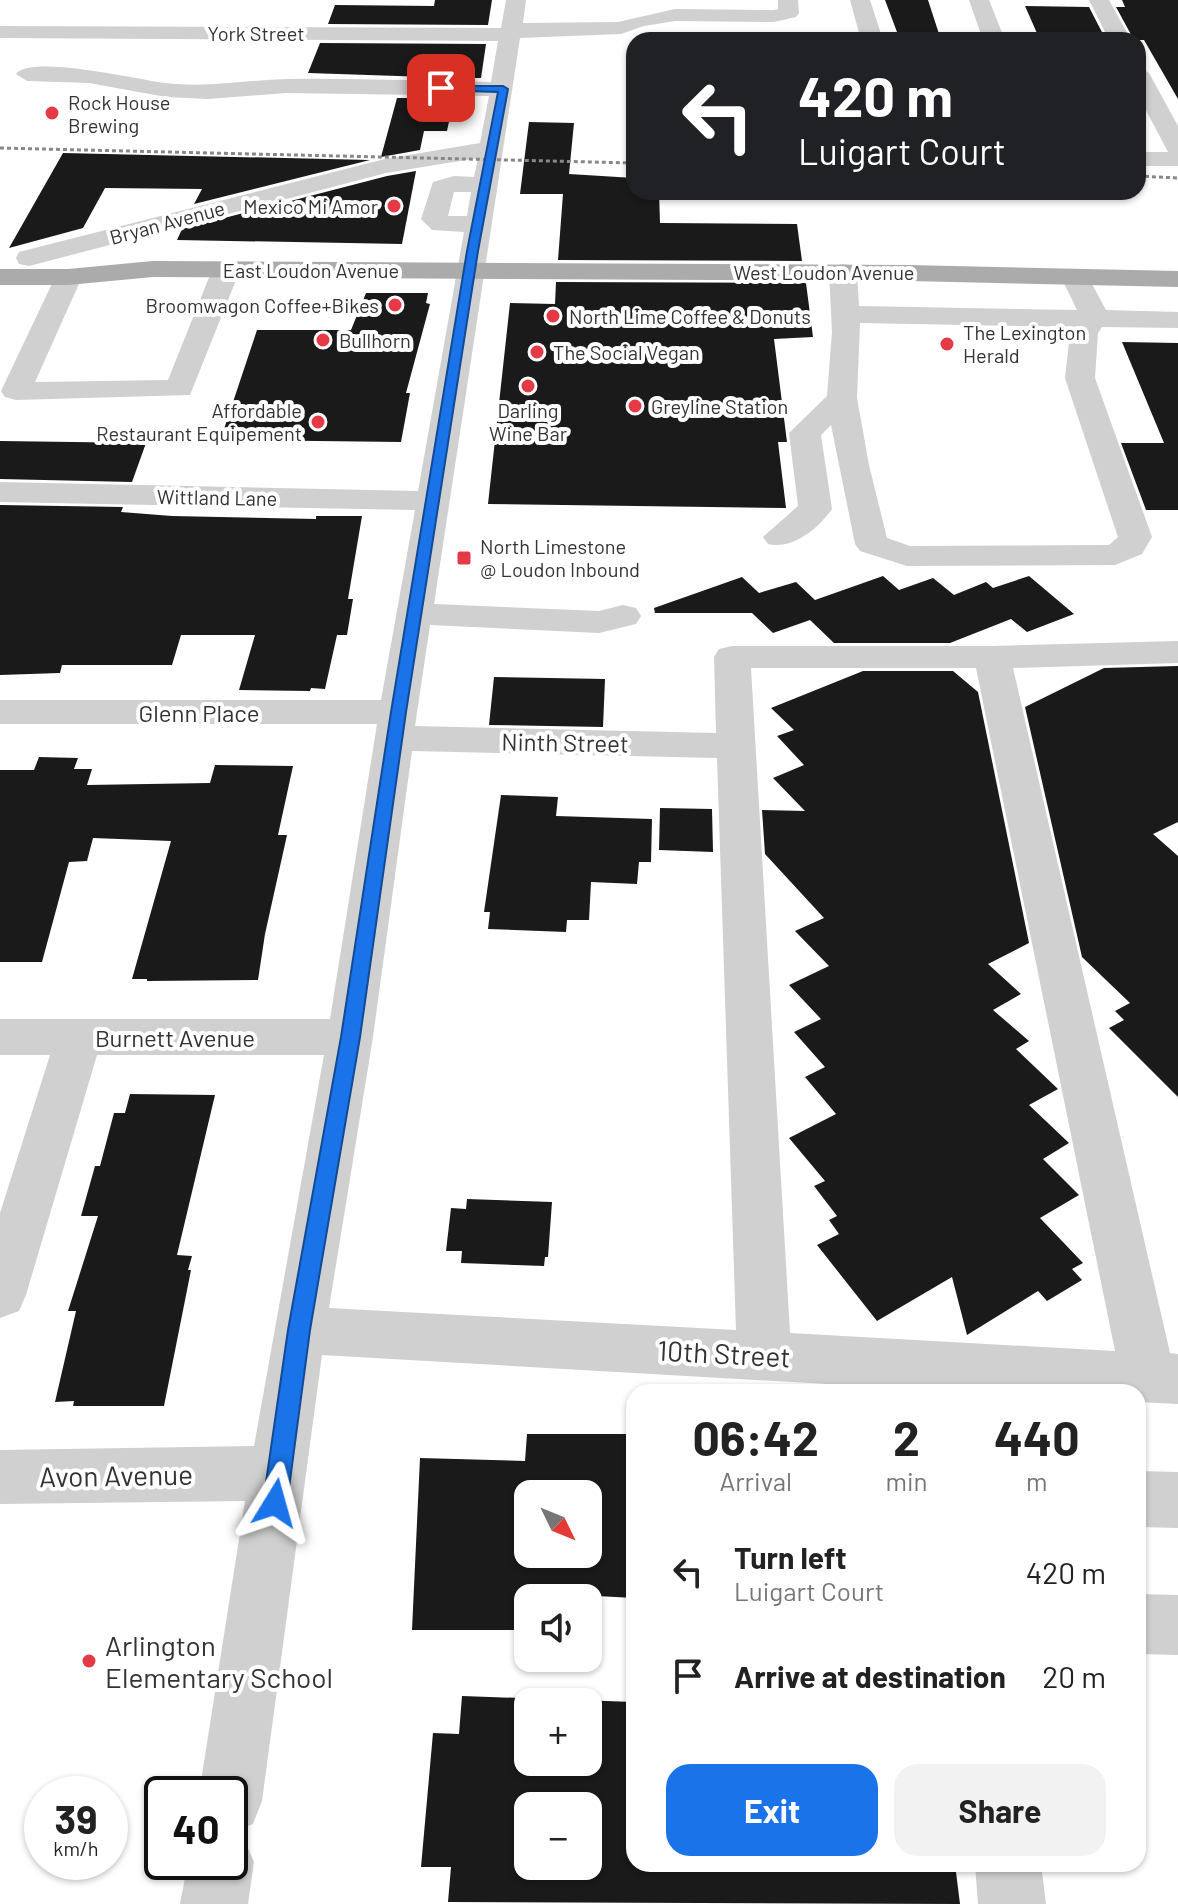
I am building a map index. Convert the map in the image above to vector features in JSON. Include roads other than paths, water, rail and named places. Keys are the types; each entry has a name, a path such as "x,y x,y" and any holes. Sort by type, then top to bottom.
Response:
{"main road":[{"name":"East Loudon Avenue","path":"0,257 88,259 153,269"},
{"name":"East Loudon Avenue","path":"0,277 68,277 153,269 470,270"},
{"name":"West Loudon Avenue","path":"470,270 843,272 1178,279"}],"street":[{"name":"York Street","path":"0,32 514,22 621,28 634,11 670,17 774,16 789,13 788,0"},
{"path":"860,0 870,32"},
{"path":"979,0 991,32"},
{"path":"1099,0 1116,32"},
{"path":"234,1776 299,1330 350,1037 396,725 470,270 514,22"},
{"path":"27,74 89,76 166,90 208,92 286,86 503,89"},
{"path":"1146,84 1178,94"},
{"path":"1146,89 1178,148"},
{"path":"1146,159 1178,159"},
{"name":"Bryan Avenue","path":"29,258 385,166 486,185"},
{"path":"68,277 16,391 179,389 226,270"},
{"path":"843,272 846,323 842,398 853,465 872,544 907,556 1115,555 1130,547 1135,537 1080,378 1090,325 1075,277"},
{"path":"846,323 1090,325 1175,320"},
{"path":"780,537 815,509 805,433 842,398"},
{"name":"Wittland Lane","path":"0,492 434,501"},
{"path":"416,614 599,622 623,616"},
{"path":"764,1355 732,657 992,657 1178,652"},
{"path":"992,657 1163,1378"},
{"name":"Glenn Place","path":"0,712 396,725"},
{"name":"Ninth Street","path":"396,725 735,746"},
{"name":"Burnett Avenue","path":"0,1037 350,1037"},
{"path":"0,1295 79,1037"},
{"name":"10th Street","path":"299,1330 764,1355 951,1379 1163,1378"},
{"name":"Avon Avenue","path":"0,1477 280,1473"},
{"path":"1146,1499 1178,1500"},
{"path":"1146,1624 1178,1625"},
{"path":"1009,1872 1012,1904"},
{"path":"214,1904 218,1880"}],"railway":[{"path":"0,148 626,163"},
{"path":"1146,176 1178,178"}],"place":[{"name":"Rock House Brewing","path":"52,113"},
{"name":"Mexico Mi Amor","path":"394,206"},
{"name":"Broomwagon Coffee+Bikes","path":"395,305"},
{"name":"North Lime Coffee & Donuts","path":"553,316"},
{"name":"Bullhorn","path":"323,340"},
{"name":"The Lexington Herald","path":"947,344"},
{"name":"The Social Vegan","path":"537,352"},
{"name":"Darling Wine Bar","path":"528,386"},
{"name":"Greyline Station","path":"635,406"},
{"name":"Affordable Restaurant Equipement","path":"318,422"},
{"name":"North Limestone @ Loudon Inbound","path":"464,558"},
{"name":"Arlington Elementary School","path":"89,1661"}]}
